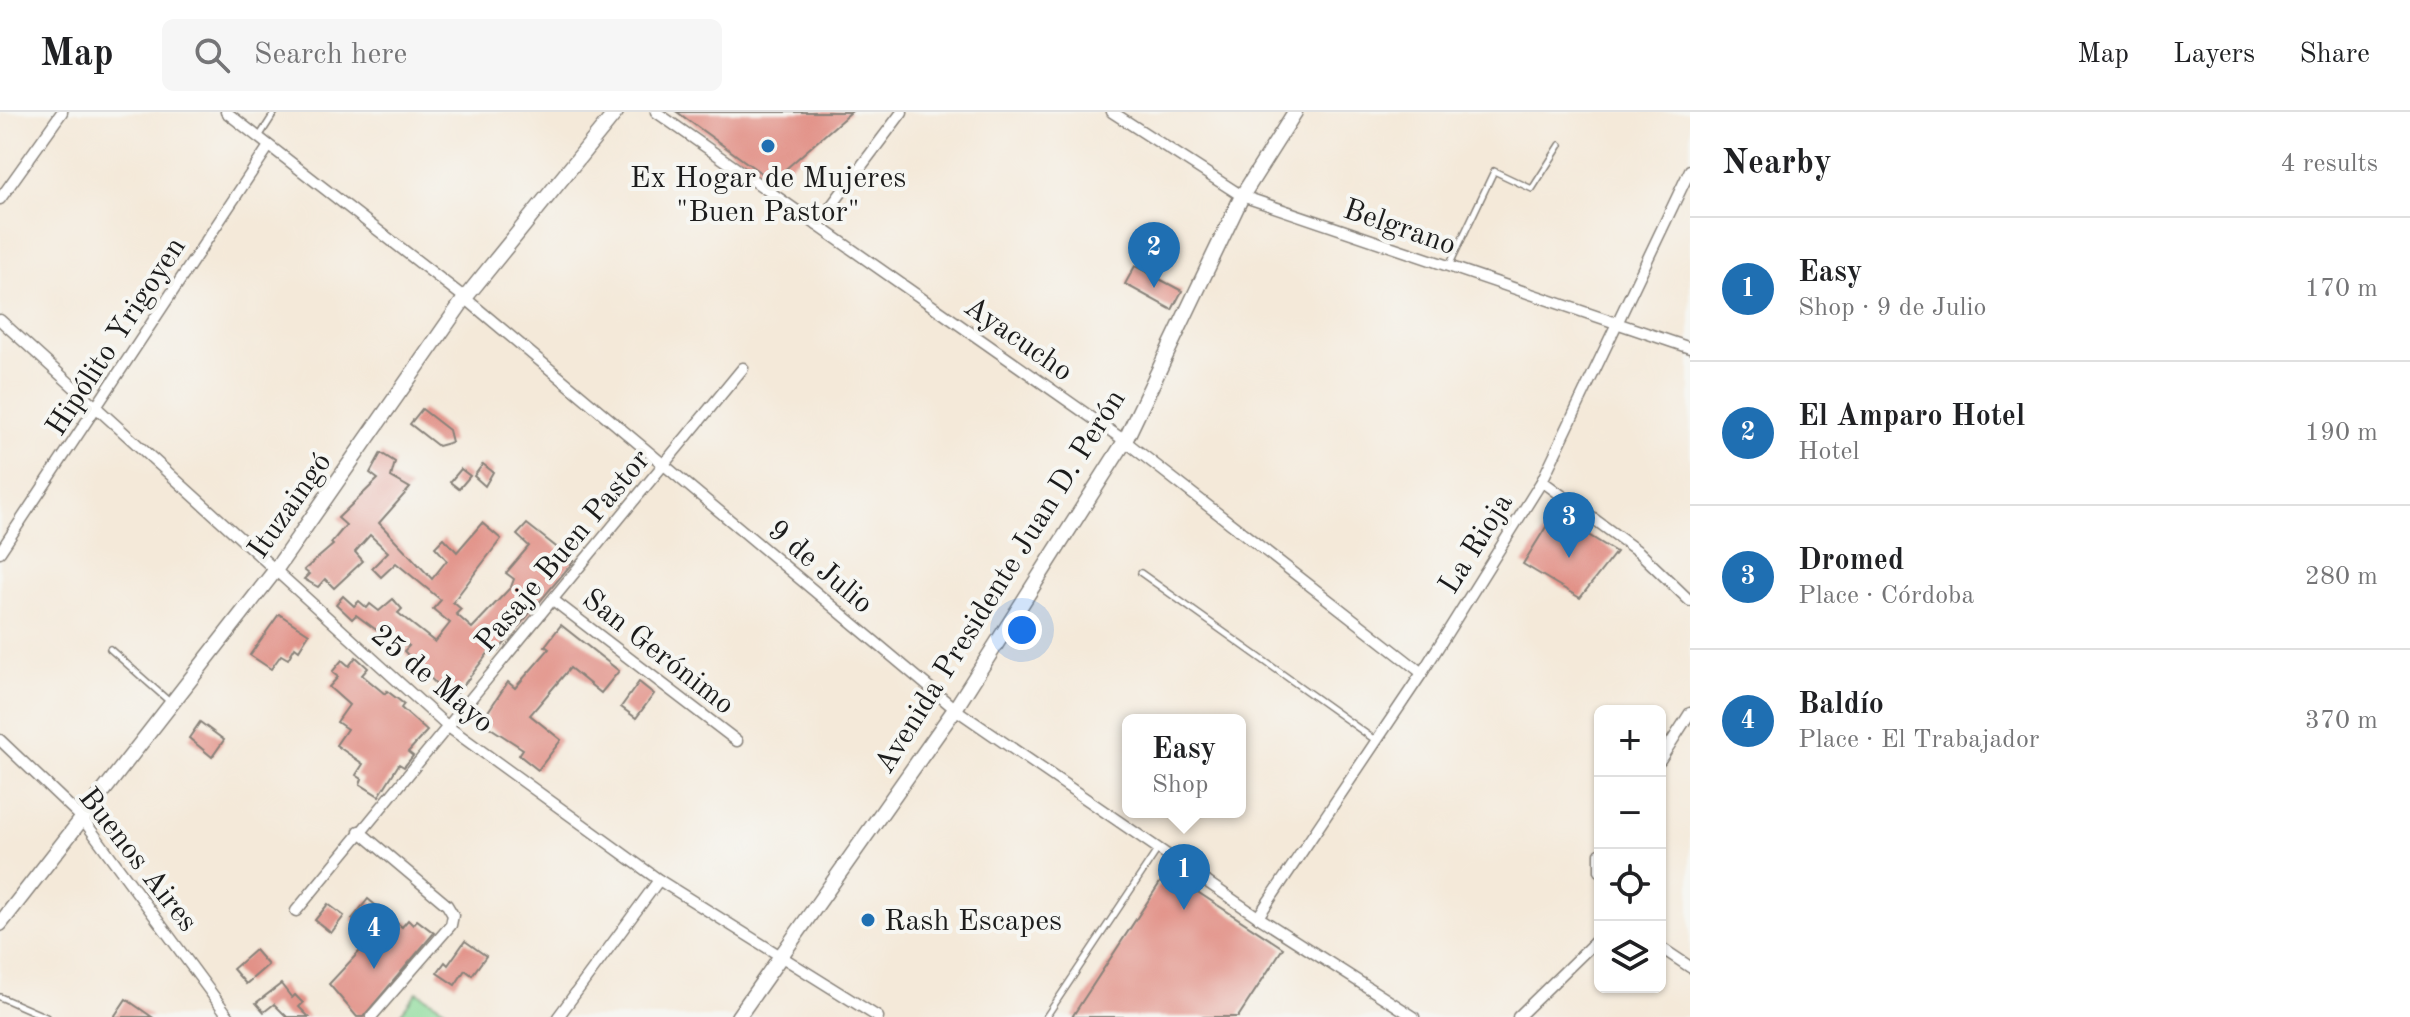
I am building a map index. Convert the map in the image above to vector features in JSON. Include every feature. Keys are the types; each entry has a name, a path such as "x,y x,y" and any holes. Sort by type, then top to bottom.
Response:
{"street":[{"path":"0,199 62,112"},
{"name":"9 de Julio","path":"226,112 465,298 955,709 1258,917 1414,1017"},
{"name":"Ituzaingó","path":"0,924 274,572 465,298 616,112"},
{"name":"Ayacucho","path":"656,112 1125,441 1422,673"},
{"path":"817,225 902,112"},
{"name":"Belgrano","path":"1112,112 1242,196 1448,269 1690,348"},
{"name":"Avenida Presidente Juan D. Perón","path":"738,1017 955,709 1125,441 1242,196 1295,112"},
{"name":"Hipólito Yrigoyen","path":"1,548 98,408 269,146"},
{"name":"La Rioja","path":"1258,917 1422,673 1542,481 1690,170"},
{"name":"25 de Mayo","path":"0,320 447,726 659,880 878,1017"},
{"name":"Pasaje Buen Pastor","path":"296,911 743,368"},
{"path":"1542,481 1639,552 1690,601"},
{"name":"San Gerónimo","path":"553,600 737,741"},
{"path":"1666,751 1690,713"},
{"name":"Buenos Aires","path":"0,740 82,818 229,1017"},
{"path":"359,831 447,905 453,915 451,925 371,1017"},
{"path":"558,1017 659,880"},
{"path":"1518,1017 1594,943"},
{"path":"1666,951 1690,967"}],"lane":[{"path":"259,137 275,112"},
{"path":"1448,269 1494,171 1532,189 1560,145"},
{"path":"1141,573 1377,741"},
{"path":"110,649 172,704"},
{"path":"1046,1017 1158,849"},
{"path":"0,997 46,1017"}],"green space":[{"path":"417,992 458,1017 398,1017"}],"building":[{"name":"Ex Hogar de Mujeres \"Buen Pastor\"","path":"677,112 851,112 772,181"},
{"path":"1135,266 1182,291 1172,310 1125,284"},
{"path":"422,409 449,430 452,442 438,446 410,424"},
{"path":"381,453 395,462 391,477 410,488 379,523 432,579 447,560 435,547 444,538 457,552 482,523 501,539 453,602 461,609 456,614 472,628 511,587 514,579 506,573 529,546 517,535 527,524 574,561 498,651 493,647 452,700 404,651 409,646 389,632 386,637 356,615 352,619 336,604 343,596 354,606 359,601 367,608 370,604 379,611 393,599 402,609 398,613 435,642 450,623 433,609 441,600 396,563 381,577 372,568 388,552 370,535 355,552 363,561 334,588 325,579 318,587 304,579 309,574 304,570 333,545 331,543 346,525 338,518 378,479 370,473"},
{"path":"483,464 493,472 485,486 474,476"},
{"path":"461,469 470,476 459,489 450,482"},
{"path":"1554,514 1616,552 1580,598 1523,564"},
{"path":"279,614 309,634 299,650 295,647 288,659 281,655 271,669 250,655"},
{"path":"561,625 619,671 601,693 570,668 530,715 561,740 538,770 519,755 523,749 486,725 487,713 508,682 515,688 549,649 545,646"},
{"path":"356,657 368,668 362,675 385,694 387,691 404,704 401,708 427,731 408,752 413,756 404,767 399,764 379,796 360,784 362,779 356,775 363,764 336,745 347,729 337,722 349,705 329,687 338,677 332,672 342,660 349,666"},
{"path":"639,682 654,694 636,718 621,707"},
{"path":"200,722 224,740 212,757 189,738"},
{"path":"1167,872 1283,948 1238,1017 1072,1017"},
{"path":"368,899 402,927 408,920 413,925 417,920 434,933 363,1017 357,1017 329,984 373,937 352,919"},
{"path":"328,904 344,916 331,933 315,920"},
{"path":"465,941 486,956 472,975 465,970 455,985 437,973 445,962 448,965"},
{"path":"255,950 268,965 246,984 233,969"},
{"path":"281,984 292,998 295,995 303,1003 299,1007 309,1017 287,1017 274,1004 264,1012 256,1003"},
{"path":"126,999 152,1017 114,1017"}],"place":[{"name":"Ex Hogar de Mujeres \"Buen Pastor\"","path":"768,146"},
{"name":"El Amparo Hotel","path":"1154,288"},
{"name":"Dromed","path":"1569,558"},
{"name":"Easy","path":"1184,910"},
{"name":"Rash Escapes","path":"868,920"},
{"name":"Baldío","path":"374,969"}]}
